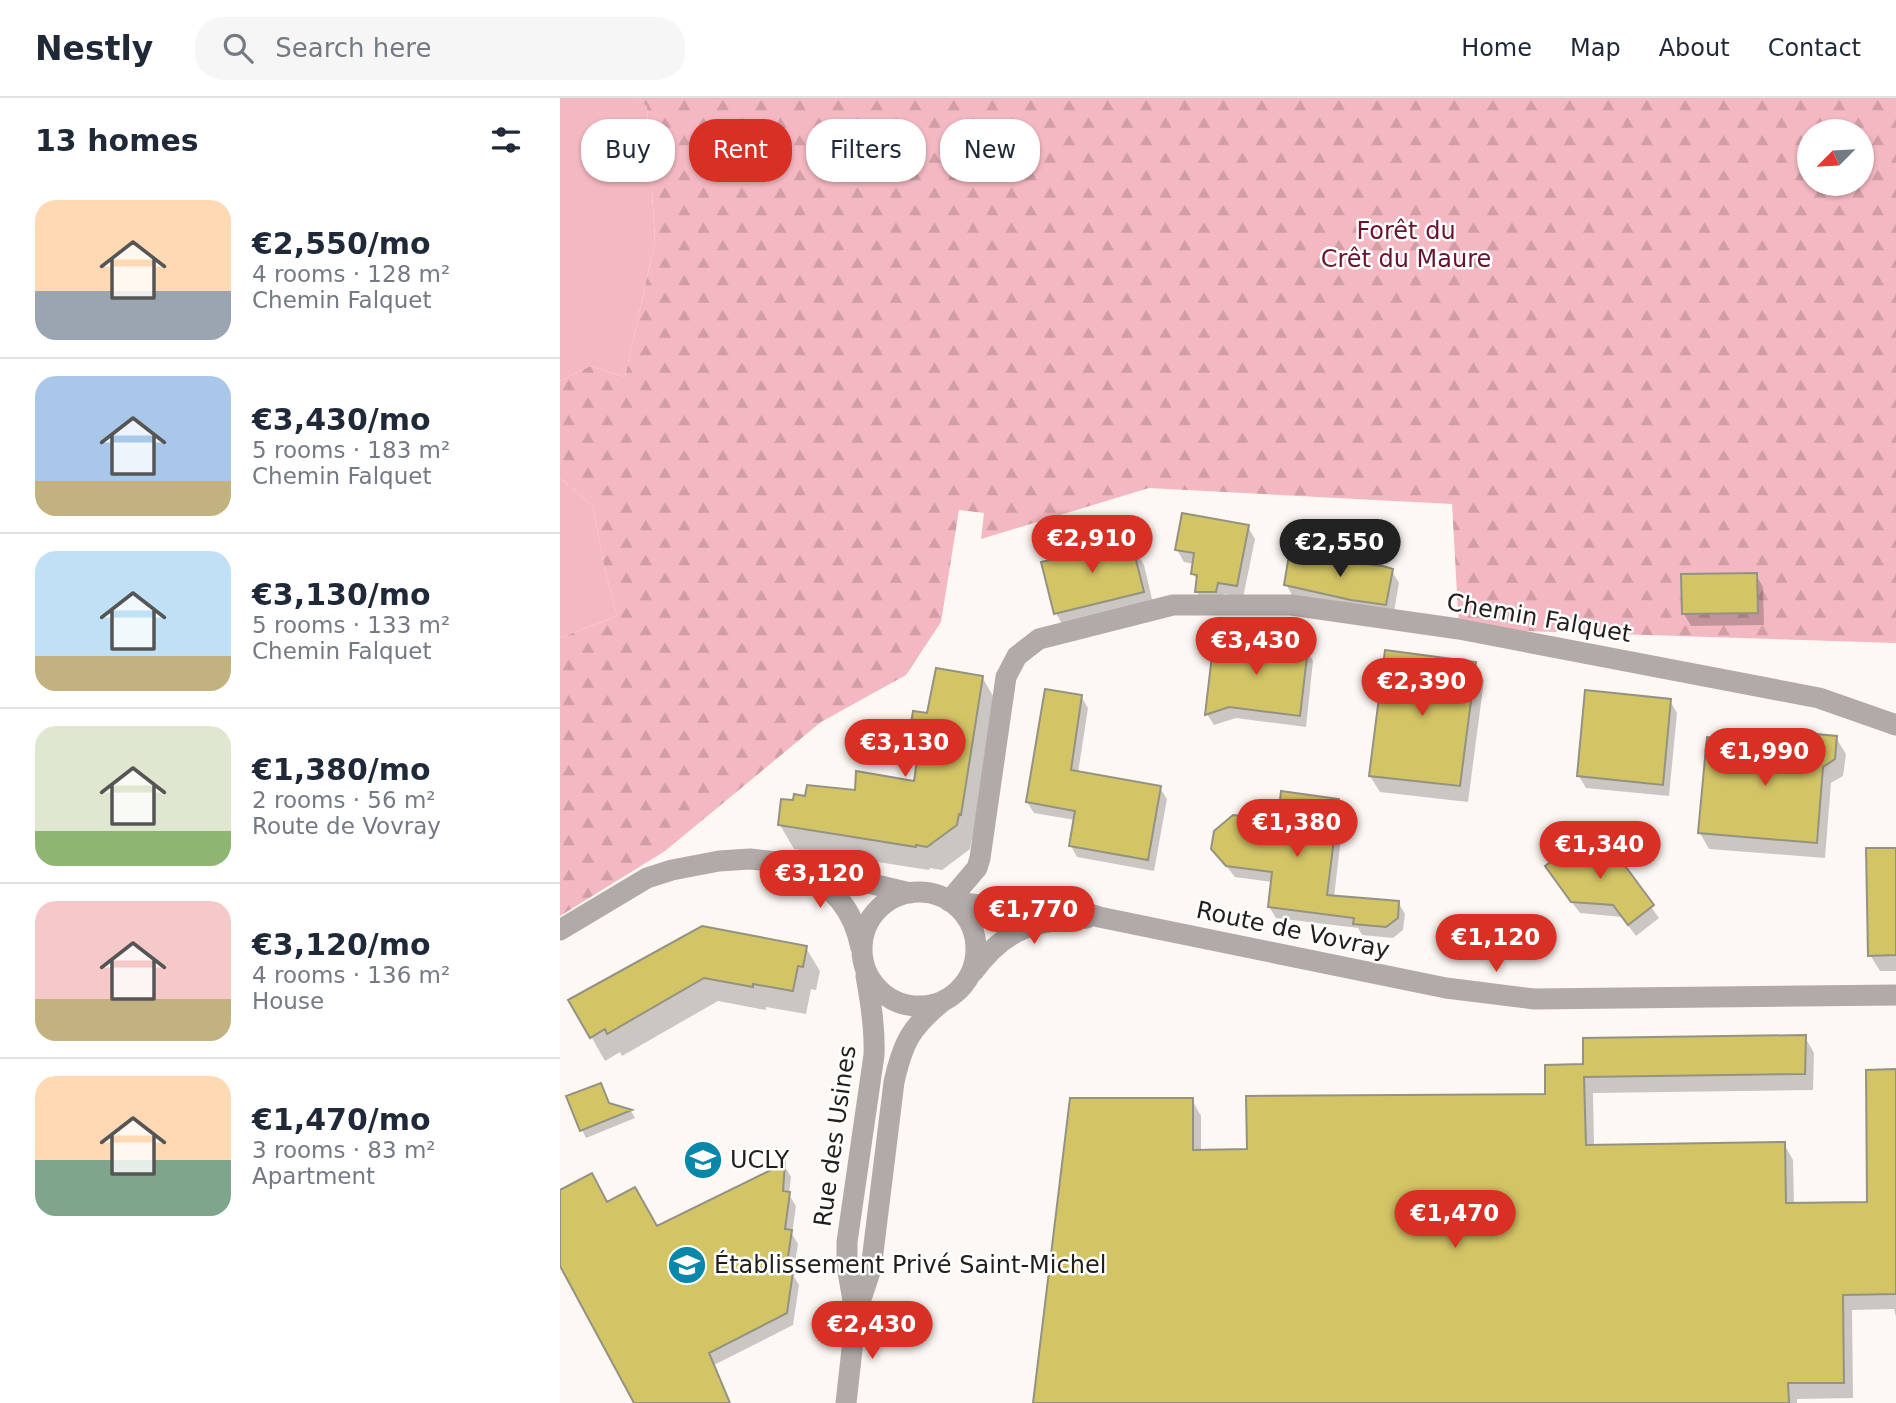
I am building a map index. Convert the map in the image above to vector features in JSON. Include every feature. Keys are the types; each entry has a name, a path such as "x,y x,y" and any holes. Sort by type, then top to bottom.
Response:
{"street":[{"name":"Chemin Falquet","path":"950,901 971,876 980,858 1006,677 1017,656 1039,639 1173,604 1290,605 1459,629 1819,698 1896,726"},
{"path":"560,930 647,878 672,870 719,861 750,859 815,866 860,881 910,893 931,894 950,901 965,917 974,936 974,965 957,992 943,1001 927,1006 909,1006 880,992 870,980 863,959 863,936 869,920 880,907 894,898 910,893"},
{"name":"Rue des Usines","path":"785,864 811,876 841,900 852,915 873,1013 874,1046 848,1242 848,1266 856,1314"},
{"name":"Route de Vovray","path":"950,901 979,905 1027,900 1050,901 1099,917 1446,988 1534,999 1896,995"},
{"name":"Route de Vovray","path":"968,978 994,948 1023,928 1048,920 1099,917"},
{"name":"Rue des Usines","path":"846,1403 856,1314 871,1269 899,1060 916,1025 943,1001"}],"green space":[{"path":"560,98 639,98 647,107 648,119 581,119 581,182 651,182 655,241 625,377 590,366 560,381"},
{"name":"Forêt du Crêt du Maure","path":"639,98 1896,98 1896,643 1459,629 1452,504 1149,488 981,539 984,513 959,510 941,622 906,675 821,722 665,851 560,916 560,638 617,616 593,506 560,478 560,381 590,366 625,377 655,241 651,182 675,182 675,119 648,119 647,107"},
{"path":"560,478 593,506 617,616 560,638"}],"building":[{"path":"1182,513 1249,525 1237,586 1218,583 1216,592 1195,592 1197,575 1191,574 1194,553 1175,550"},
{"path":"1095,537 1097,548 1131,540 1144,592 1054,614 1041,562 1063,557 1060,546"},
{"path":"1289,555 1393,569 1386,605 1284,585"},
{"path":"1757,573 1758,613 1682,614 1681,574"},
{"path":"1214,638 1308,648 1300,716 1229,707 1205,715"},
{"path":"1385,650 1476,662 1460,786 1369,776"},
{"path":"936,668 983,676 961,815 959,814 957,825 927,847 916,847 778,825 781,799 793,800 794,794 805,796 807,785 855,790 856,771 914,781 921,732 910,730 913,711 927,713"},
{"path":"1045,689 1082,695 1071,770 1161,786 1148,860 1069,846 1075,811 1026,802"},
{"path":"1585,690 1671,699 1663,785 1577,776"},
{"path":"1805,733 1837,736 1835,759 1823,767 1817,843 1698,833 1707,737 1803,745"},
{"path":"1281,791 1339,799 1327,895 1399,901 1398,918 1386,927 1353,924 1354,918 1268,907 1272,872 1226,866 1211,849 1214,831 1233,815 1278,820"},
{"path":"1606,840 1654,905 1628,925 1613,905 1571,902 1545,866 1571,847 1579,859"},
{"path":"1866,848 1896,848 1896,955 1868,956"},
{"path":"702,926 807,946 803,967 798,966 793,991 704,978 607,1034 605,1029 590,1038 568,1000"},
{"path":"1806,1035 1805,1074 1584,1077 1586,1145 1785,1142 1786,1203 1867,1202 1866,1070 1896,1069 1896,1294 1843,1295 1844,1383 1788,1383 1789,1403 1033,1403 1070,1098 1193,1098 1193,1150 1247,1149 1246,1096 1545,1094 1545,1065 1583,1064 1583,1038"},
{"path":"601,1083 609,1103 632,1110 580,1131 566,1096"},
{"path":"785,1163 783,1191 790,1192 785,1229 792,1230 786,1270 793,1272 787,1313 709,1353 730,1403 634,1403 560,1266 560,1190 592,1173 607,1202 635,1187 657,1226"}],"place":[{"name":"UCLY","path":"703,1160"},
{"name":"Établissement Privé Saint-Michel","path":"687,1265"}]}
